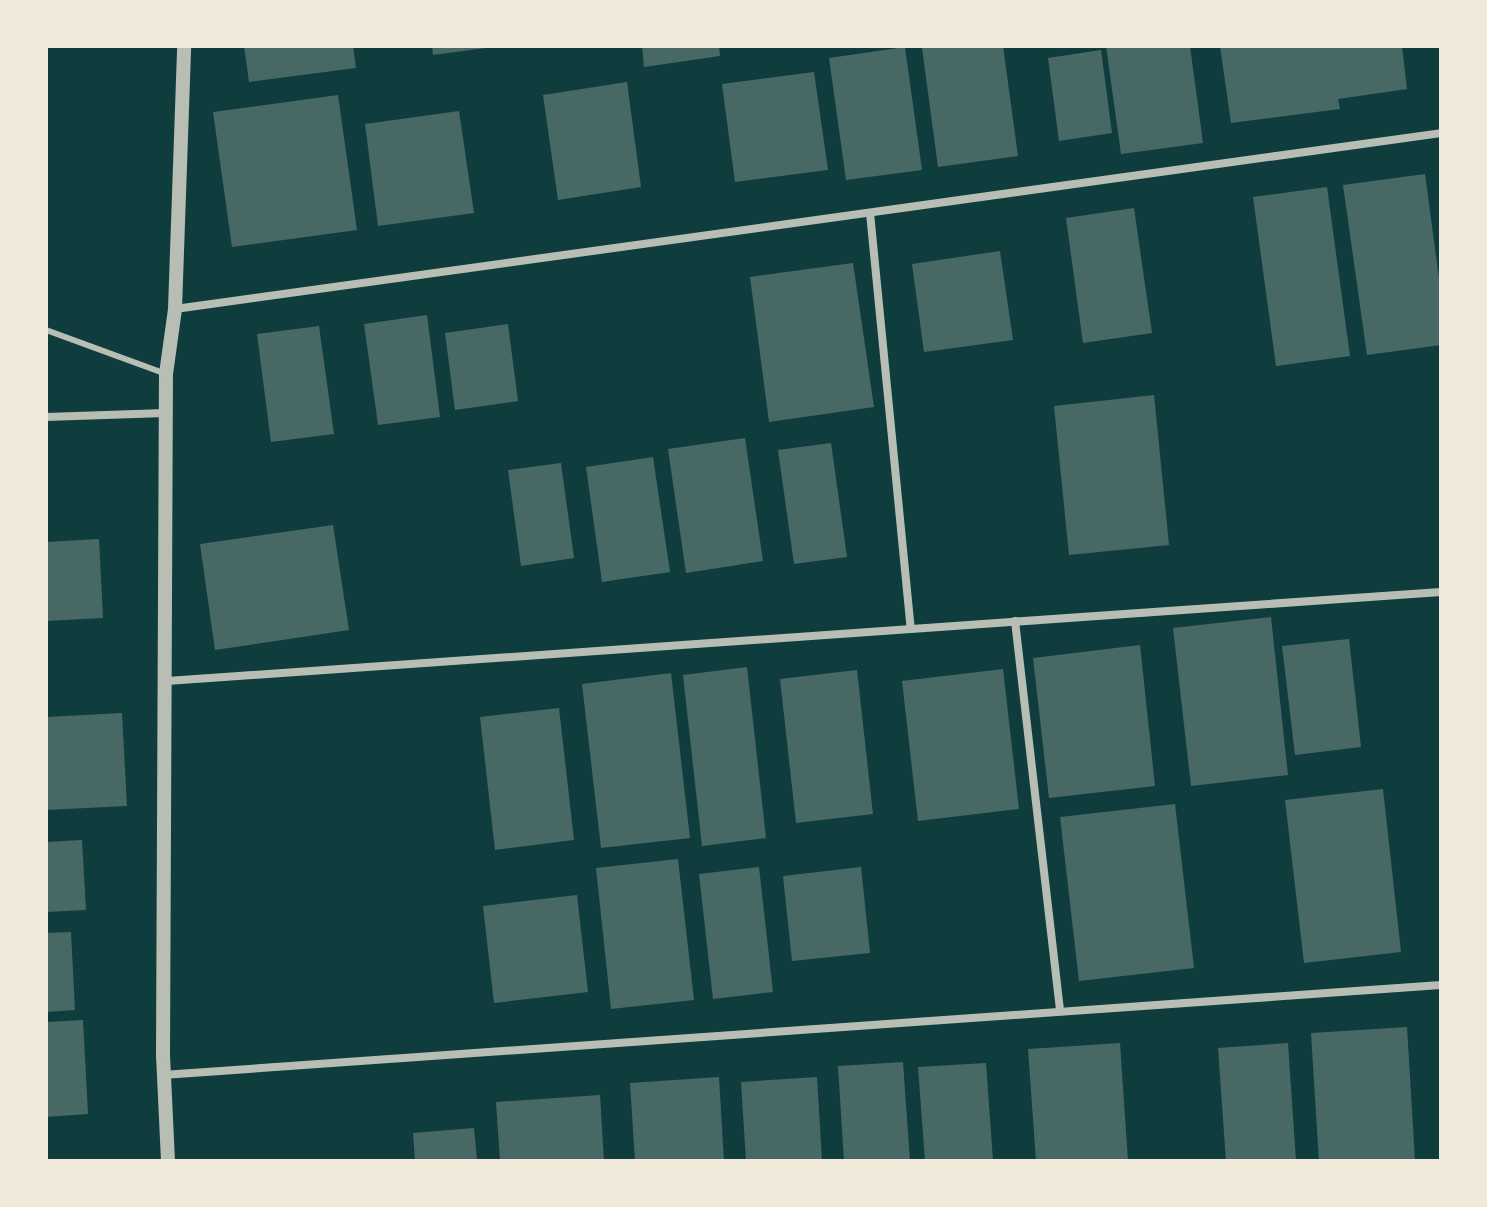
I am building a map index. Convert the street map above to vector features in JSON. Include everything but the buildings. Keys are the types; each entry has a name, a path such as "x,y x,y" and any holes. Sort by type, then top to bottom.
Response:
{"street":[{"path":"168,1161 163,1075 167,681 165,413 166,374 175,309 184,46"},
{"path":"175,309 1441,133"},
{"path":"870,213 911,628"},
{"path":"46,417 165,413"},
{"path":"167,681 1441,592"},
{"path":"1015,621 1060,1011"},
{"path":"163,1075 1441,985"}],"lane":[{"path":"46,330 166,374"}]}
